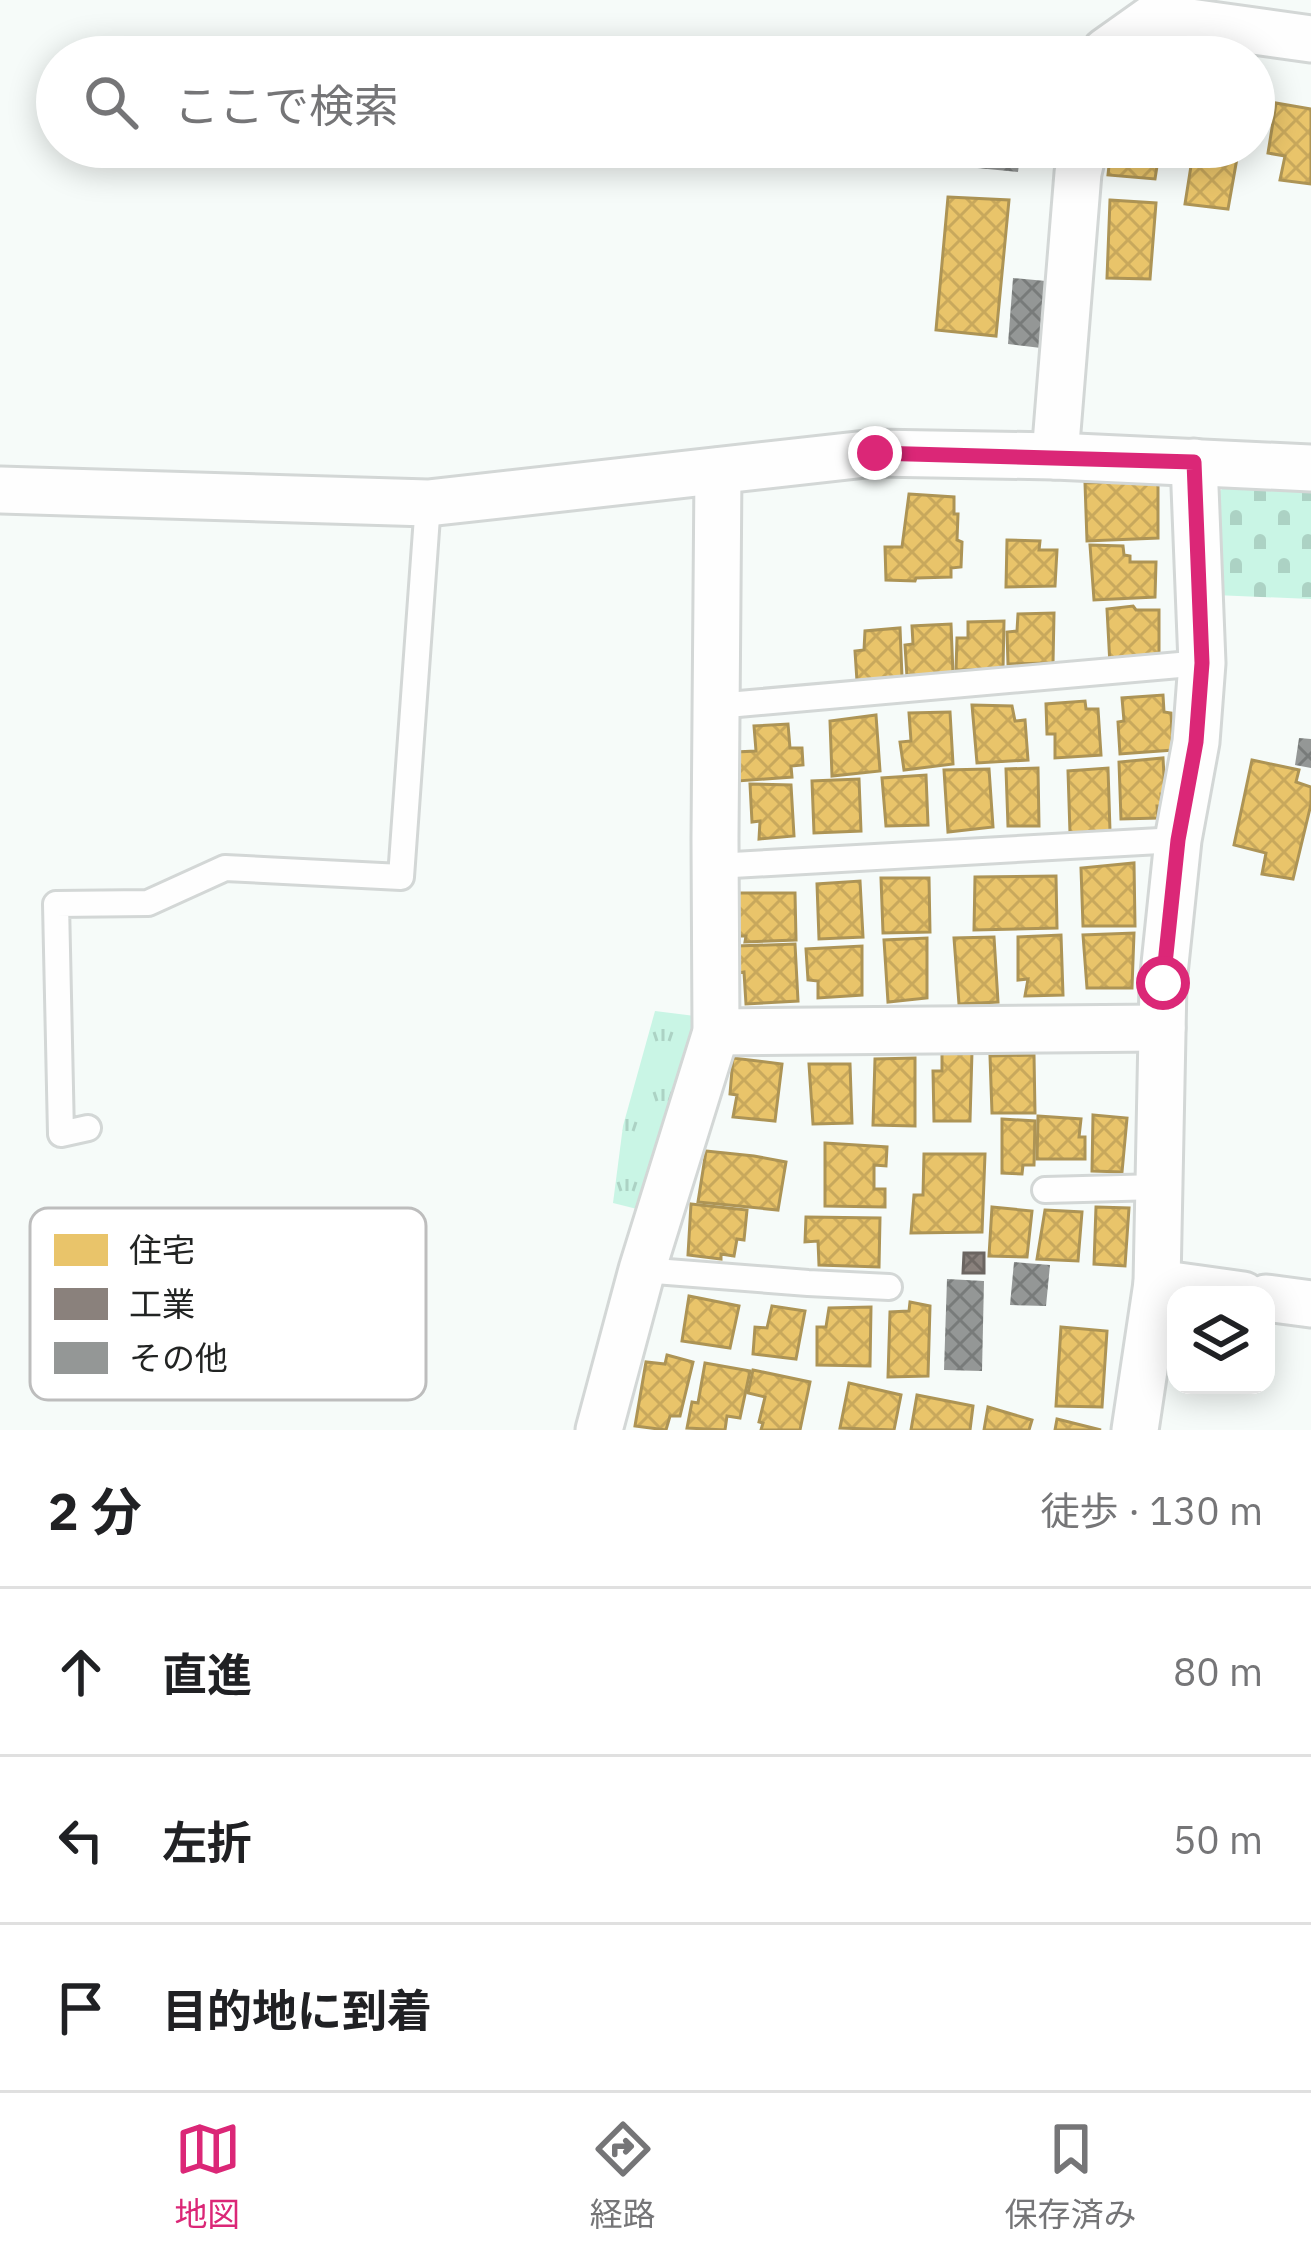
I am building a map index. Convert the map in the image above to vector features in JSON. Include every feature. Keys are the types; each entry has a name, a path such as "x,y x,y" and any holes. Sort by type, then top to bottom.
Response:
{"street":[{"path":"1123,36 1153,9 1311,39"},
{"path":"1055,457 1079,168"},
{"path":"0,490 428,503 875,453 1311,468"},
{"path":"1135,1430 1156,1283 1163,983 1178,840 1196,742 1202,663 1194,462"},
{"path":"607,1428 615,1362 716,1032 718,471"},
{"path":"716,1032 1162,1028"},
{"path":"1156,1283 1178,1286"},
{"path":"1275,1299 1311,1304"}],"lane":[{"path":"88,1128 61,1134 56,904 148,902 225,868 401,877 428,503"},
{"path":"716,706 1202,663"},
{"path":"715,866 1178,840"},
{"path":"1045,1190 1159,1187"},
{"path":"642,1270 889,1286"}],"green space":[{"path":"1229,483 1311,487 1311,599 1215,595 1214,496"},
{"path":"655,1011 695,1016 694,1037 645,1211 613,1203 623,1126"}],"building: 住宅":[{"path":"1276,103 1311,109 1311,184 1280,180 1285,156 1275,154"},
{"path":"1109,168 1157,168 1155,179 1108,175"},
{"path":"1191,168 1235,168 1228,209 1185,204"},
{"path":"948,197 1009,200 996,336 936,330"},
{"path":"1110,200 1156,203 1150,279 1107,278"},
{"path":"1158,480 1158,538 1087,541 1085,483"},
{"path":"909,494 954,497 957,540 962,542 961,567 951,568 951,577 886,580 885,547 902,547"},
{"path":"1007,540 1040,541 1039,550 1057,550 1055,586 1006,587"},
{"path":"1090,545 1123,546 1130,562 1156,562 1155,597 1094,600"},
{"path":"1107,609 1159,610 1159,659 1110,665"},
{"path":"1054,613 1053,663 1008,664 1007,632 1017,631 1018,614"},
{"path":"1004,621 1003,669 956,670 957,638 968,638 968,622"},
{"path":"951,624 953,674 907,677 905,645 913,644 912,626"},
{"path":"900,628 902,677 857,681 855,651 864,650 865,631"},
{"path":"1163,695 1164,712 1171,713 1173,750 1120,754 1122,698"},
{"path":"1085,701 1086,709 1098,709 1101,755 1055,758 1055,734 1047,734 1046,704"},
{"path":"972,705 1012,706 1015,721 1025,720 1028,760 977,763"},
{"path":"950,712 953,764 904,770 900,742 911,741 909,713"},
{"path":"876,715 880,771 832,776 830,721"},
{"path":"788,724 790,748 802,748 803,765 791,766 792,777 738,781 736,752 756,751 754,726"},
{"path":"1163,758 1165,794 1161,794 1162,806 1157,806 1158,818 1121,819 1119,762"},
{"path":"1252,760 1299,770 1296,782 1311,787 1293,879 1262,874 1266,853 1234,845"},
{"path":"1038,768 1039,826 1008,826 1006,769"},
{"path":"1108,768 1110,831 1070,833 1068,771"},
{"path":"989,769 993,827 948,832 944,770"},
{"path":"926,775 928,825 886,826 882,778"},
{"path":"859,779 861,831 814,833 812,781"},
{"path":"750,784 791,785 794,836 759,839 760,821 752,822"},
{"path":"1134,863 1135,926 1083,926 1081,868"},
{"path":"1056,876 1057,928 974,930 975,877"},
{"path":"881,878 929,878 930,932 883,933"},
{"path":"860,881 863,937 819,939 817,884"},
{"path":"737,893 795,893 796,940 745,942 746,936 738,936"},
{"path":"1134,933 1132,988 1087,988 1083,935"},
{"path":"1061,935 1063,995 1025,996 1028,979 1018,980 1018,937"},
{"path":"994,937 998,1002 959,1004 954,938"},
{"path":"927,938 927,998 888,1002 884,940"},
{"path":"795,944 798,1001 746,1004 737,946"},
{"path":"862,946 862,995 818,998 818,981 808,980 806,949"},
{"path":"972,1051 970,1121 934,1121 933,1071 942,1071 942,1052"},
{"path":"1034,1055 1035,1113 992,1113 990,1056"},
{"path":"733,1058 782,1064 775,1121 733,1117 737,1095 730,1094"},
{"path":"915,1058 915,1126 873,1125 875,1059"},
{"path":"809,1064 850,1064 852,1123 813,1124"},
{"path":"1093,1115 1127,1118 1122,1172 1092,1171"},
{"path":"1038,1116 1081,1119 1079,1137 1085,1137 1085,1159 1037,1159"},
{"path":"1002,1119 1035,1121 1034,1165 1023,1165 1022,1174 1002,1173"},
{"path":"825,1143 887,1147 886,1166 874,1165 874,1189 885,1189 885,1207 825,1206"},
{"path":"706,1151 786,1162 778,1210 698,1202"},
{"path":"924,1154 985,1154 982,1232 911,1233 914,1195 923,1195"},
{"path":"691,1204 747,1210 744,1240 737,1239 734,1256 688,1255"},
{"path":"992,1207 1032,1211 1027,1257 989,1256"},
{"path":"1096,1207 1129,1208 1125,1266 1094,1264"},
{"path":"1045,1210 1082,1212 1078,1261 1037,1259"},
{"path":"806,1217 880,1218 879,1267 819,1265 818,1241 805,1242"},
{"path":"689,1296 739,1306 730,1348 682,1341"},
{"path":"910,1302 930,1306 928,1376 888,1377 890,1312 909,1311"},
{"path":"772,1306 805,1311 796,1359 753,1354 755,1327 767,1328"},
{"path":"871,1307 870,1366 817,1365 817,1327 826,1327 829,1308"},
{"path":"1061,1327 1107,1331 1102,1407 1056,1406"},
{"path":"667,1355 693,1362 680,1416 670,1416 666,1430 635,1426 646,1362 665,1364"},
{"path":"705,1363 750,1371 740,1418 727,1416 725,1430 687,1428 692,1402 698,1403"},
{"path":"753,1370 810,1382 800,1430 761,1430 765,1397 748,1393"},
{"path":"849,1383 901,1395 894,1430 840,1428"},
{"path":"917,1395 973,1406 970,1430 911,1430"},
{"path":"988,1407 1032,1420 1029,1430 984,1430"},
{"path":"1057,1419 1101,1430 1055,1430"}],"building: 工業":[{"path":"964,1253 984,1253 984,1273 963,1273"}],"building: その他":[{"path":"1013,278 1046,281 1041,348 1008,344"},
{"path":"1299,738 1311,739 1311,768 1295,765"},
{"path":"1014,1262 1050,1265 1046,1306 1010,1305"},
{"path":"947,1279 984,1281 982,1371 944,1370"}],"route":[{"path":"875,453 1194,462 1202,663 1196,742 1178,840 1163,983"}]}
